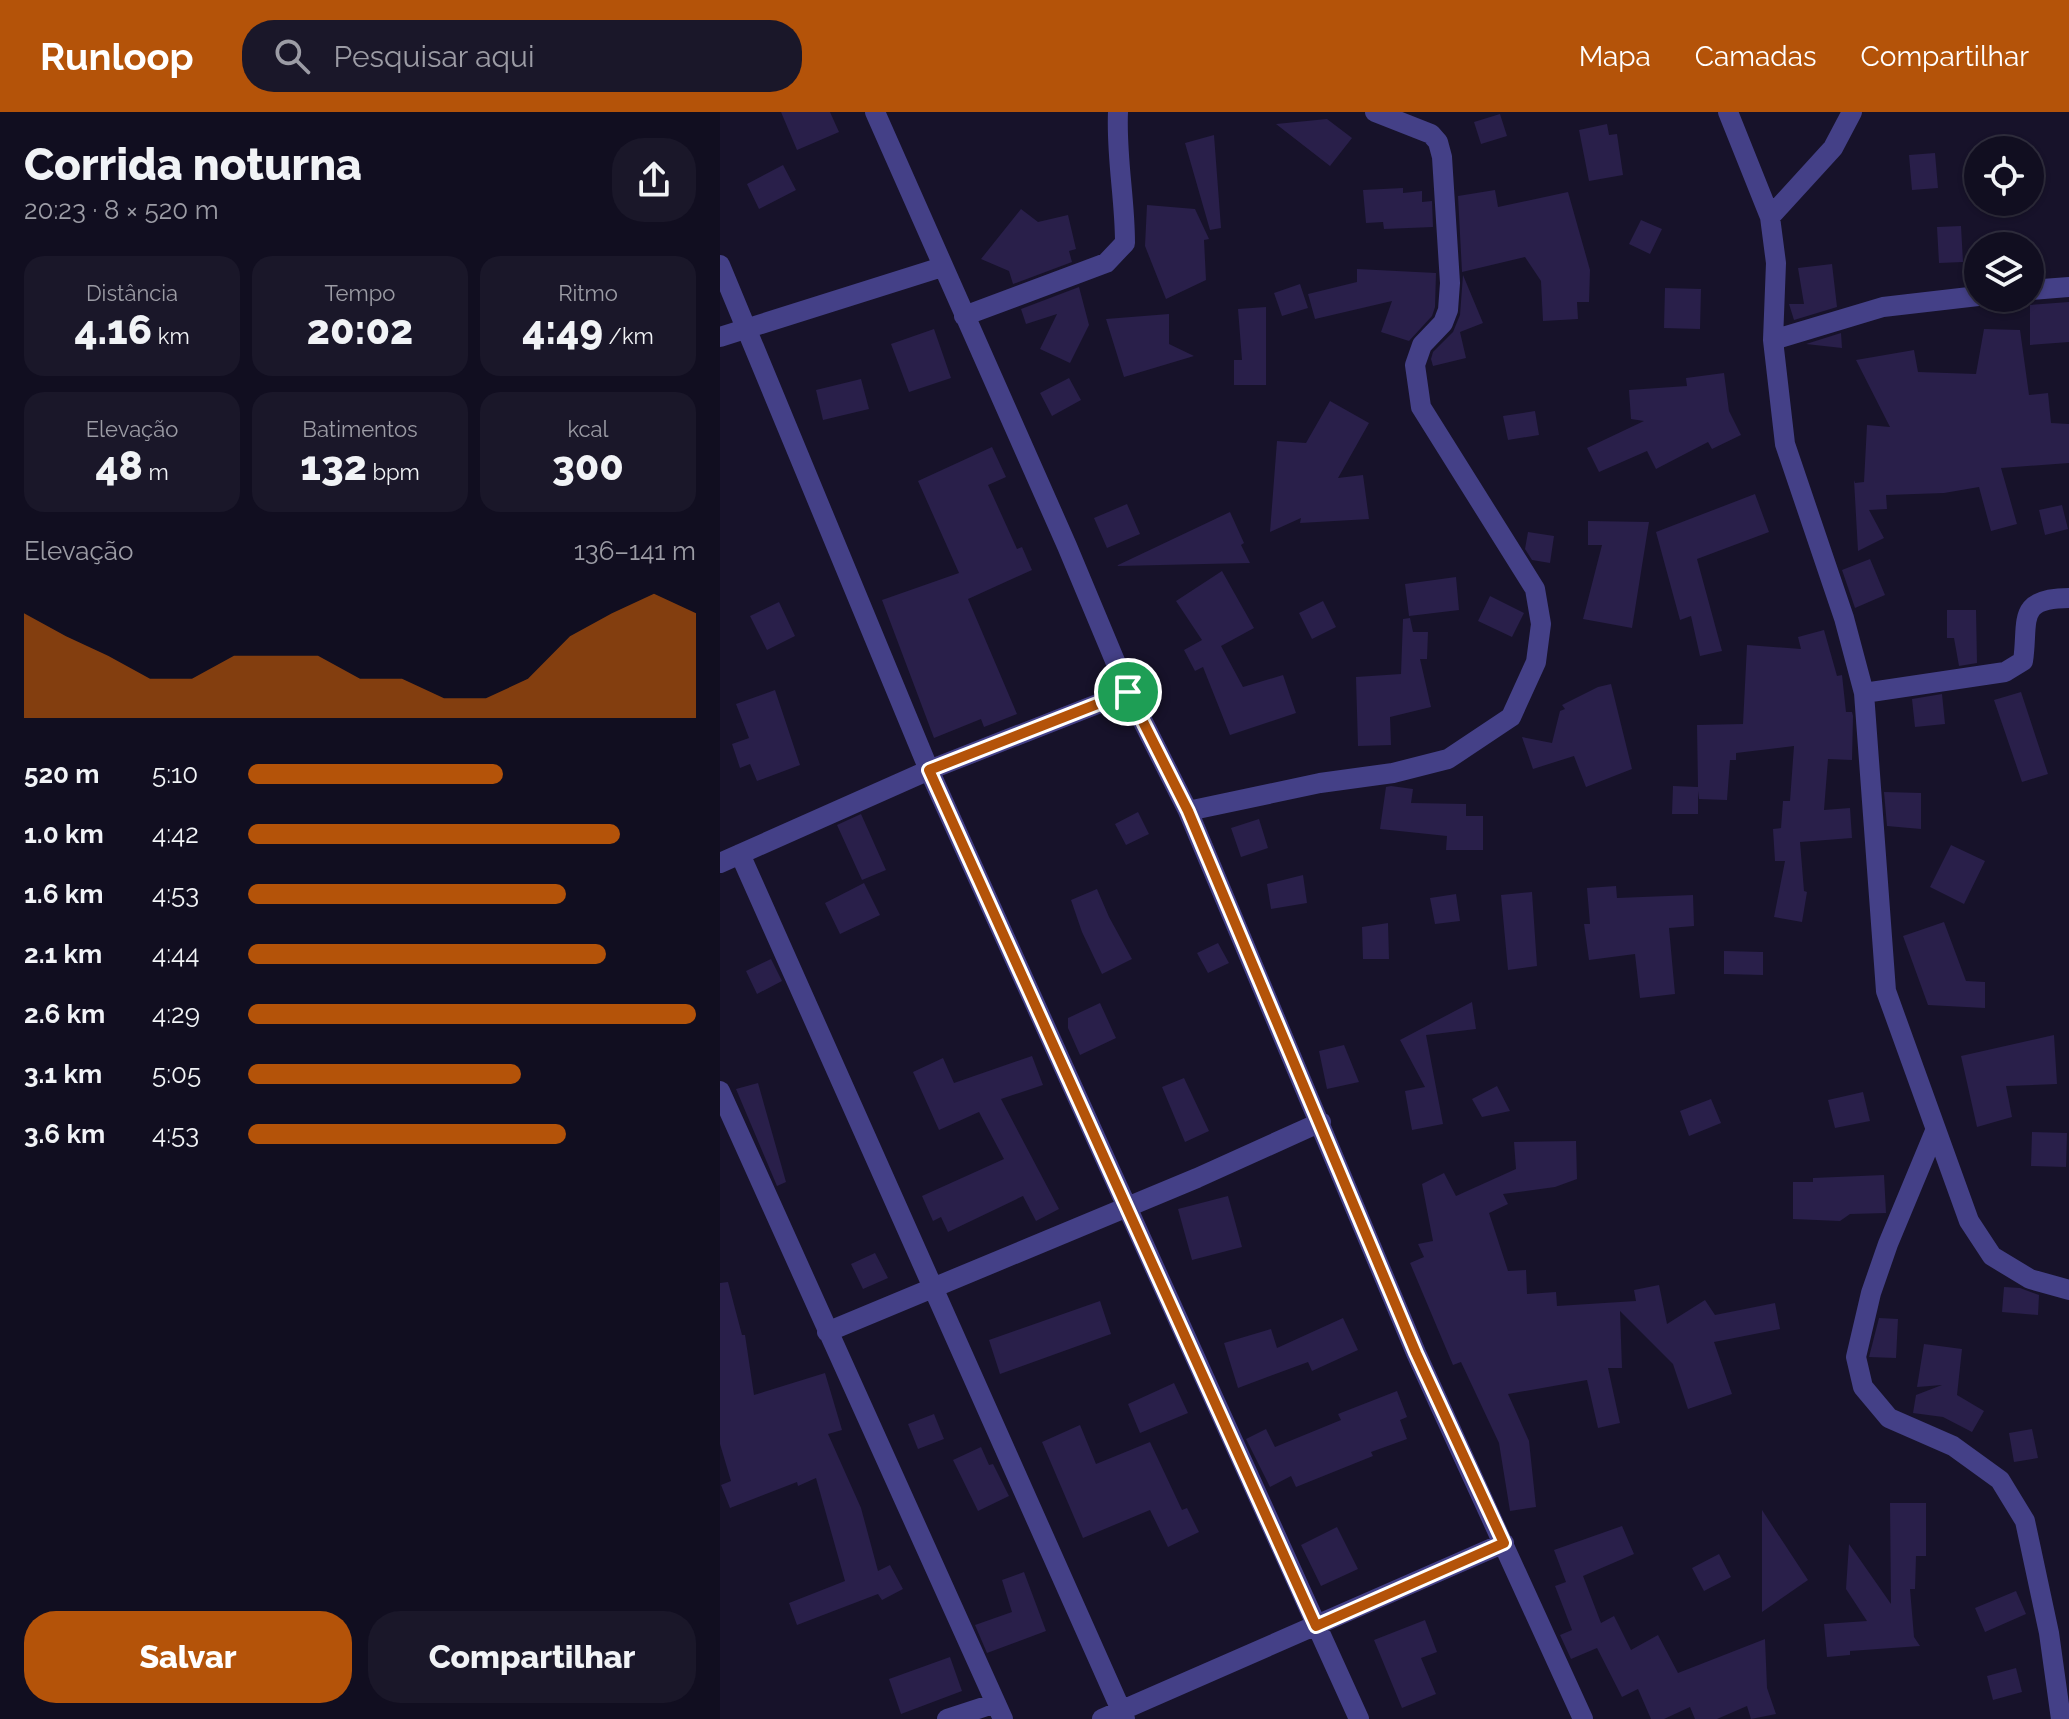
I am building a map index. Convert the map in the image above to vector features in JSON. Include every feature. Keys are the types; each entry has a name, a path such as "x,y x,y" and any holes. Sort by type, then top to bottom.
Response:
{"street":[{"path":"875,112 1067,546 1128,692 1188,811 1416,1353 1583,1719"},
{"path":"964,316 1106,263 1125,243 1117,150 1118,112"},
{"path":"1188,811 1320,783 1393,773 1448,759 1511,717 1536,662 1541,624 1535,589 1421,407 1415,365 1422,345 1443,323 1448,310 1450,283 1442,157 1438,142 1431,134 1375,112"},
{"path":"1728,112 1770,217 1776,263 1773,340 1785,444 1844,618 1864,693 1886,991 1969,1221 1992,1256 2030,1279 2069,1290"},
{"path":"1770,217 1833,148 1852,112"},
{"path":"720,265 929,770 1359,1719"},
{"path":"720,337 942,267"},
{"path":"2044,289 2069,287"},
{"path":"1773,340 1883,307 1964,298"},
{"path":"1864,693 2005,672 2023,661 2025,619 2035,605 2051,598 2069,598"},
{"path":"720,863 929,770 1128,692"},
{"path":"740,854 935,1289 1116,1717 1504,1543"},
{"path":"720,1091 1000,1711 947,1719"},
{"path":"827,1332 1126,1208 1321,1122"},
{"path":"1935,1131 1871,1293 1856,1357 1859,1372 1863,1387 1889,1418 1953,1446 2000,1480 2025,1521 2049,1633 2061,1719"}],"building":[{"path":"781,112 830,112 839,132 797,150"},
{"path":"1500,114 1507,136 1481,144 1474,122"},
{"path":"1327,119 1352,138 1330,166 1276,124"},
{"path":"1607,124 1609,135 1617,134 1623,175 1589,181 1579,130"},
{"path":"1214,135 1221,228 1210,230 1185,143"},
{"path":"1935,153 1938,188 1912,190 1909,155"},
{"path":"783,165 796,190 759,209 747,184"},
{"path":"1403,188 1403,193 1422,191 1422,202 1432,201 1433,227 1384,229 1383,222 1366,223 1363,190"},
{"path":"1495,190 1498,207 1568,192 1590,270 1589,302 1577,302 1578,319 1543,321 1541,281 1525,257 1462,272 1458,196"},
{"path":"1147,205 1195,209 1209,239 1204,240 1206,280 1166,299 1145,246"},
{"path":"1021,209 1038,222 1068,215 1076,249 1069,251 1072,262 1013,284 1009,271 981,259"},
{"path":"1641,220 1662,229 1650,254 1629,244"},
{"path":"1961,226 1963,262 1939,263 1937,227"},
{"path":"1832,264 1837,307 1794,320 1789,304 1804,304 1798,268"},
{"path":"1357,269 1436,273 1432,316 1409,341 1381,332 1392,301 1315,319 1308,294 1357,282"},
{"path":"1463,275 1483,323 1460,332 1466,358 1433,366 1433,352 1453,332 1460,315"},
{"path":"1300,284 1308,308 1282,316 1274,293"},
{"path":"1079,287 1089,325 1070,363 1040,349 1057,314 1026,324 1021,309"},
{"path":"1665,288 1701,289 1700,329 1664,328"},
{"path":"2069,302 2069,342 2030,345 2030,312 2044,312 2044,304"},
{"path":"1266,307 1266,385 1234,385 1234,360 1242,360 1238,309"},
{"path":"1169,314 1169,344 1194,356 1124,377 1106,319"},
{"path":"934,329 951,378 909,392 891,344"},
{"path":"1984,329 2020,330 2029,395 2048,393 2051,423 2069,424 2069,463 2001,468 2017,524 1991,531 1979,487 1944,493 1886,495 1887,509 1869,510 1884,538 1858,551 1854,480 1855,483 1864,482 1867,425 1890,427 1856,360 1914,350 1918,372 1976,374"},
{"path":"1841,333 1842,348 1806,344"},
{"path":"1724,373 1729,411 1741,435 1712,449 1708,442 1656,469 1647,451 1599,472 1587,448 1644,421 1631,419 1629,390 1687,386 1686,378"},
{"path":"1069,378 1081,400 1052,416 1040,393"},
{"path":"861,379 869,409 823,420 816,390"},
{"path":"1330,401 1369,423 1338,478 1363,475 1369,519 1300,523 1301,518 1270,532 1277,441 1306,443"},
{"path":"1535,411 1539,435 1508,440 1503,416"},
{"path":"992,447 1006,477 988,485 1017,549 1022,547 1032,570 968,599 1017,714 984,727 981,719 934,738 882,600 959,573 918,481"},
{"path":"1755,494 1769,532 1697,559 1722,651 1700,656 1691,616 1680,620 1656,532"},
{"path":"1127,504 1140,534 1107,548 1094,518"},
{"path":"2062,505 2068,529 2045,535 2039,510"},
{"path":"1230,512 1250,563 1116,566"},
{"path":"1588,521 1649,522 1632,628 1583,619 1602,545 1588,545"},
{"path":"1528,532 1554,536 1550,563 1532,560 1525,549"},
{"path":"1870,559 1885,595 1855,608 1842,570"},
{"path":"1222,571 1254,628 1221,646 1243,687 1283,675 1296,713 1230,735 1203,667 1195,671 1184,650 1202,640 1176,601"},
{"path":"1456,577 1459,610 1409,616 1405,584"},
{"path":"1490,596 1524,613 1512,637 1478,621"},
{"path":"1323,601 1336,627 1312,639 1299,613"},
{"path":"779,602 795,636 767,650 750,616"},
{"path":"1947,610 1976,610 1977,663 1959,666 1954,638 1947,638"},
{"path":"1410,618 1413,632 1428,632 1427,659 1420,659 1431,707 1390,717 1391,745 1358,746 1356,677 1401,674 1403,619"},
{"path":"1824,630 1837,676 1842,675 1846,712 1852,712 1853,716 1852,760 1828,759 1824,810 1850,808 1852,838 1800,842 1804,891 1807,892 1802,922 1774,917 1785,861 1775,861 1773,829 1781,828 1783,801 1790,801 1794,746 1736,753 1736,760 1730,760 1727,800 1699,799 1698,791 1698,814 1672,814 1673,786 1698,787 1697,725 1743,724 1747,645 1801,649 1798,637"},
{"path":"1611,684 1632,769 1586,787 1574,756 1533,769 1522,737 1552,743 1560,711 1565,709 1562,705"},
{"path":"775,690 800,765 757,781 750,764 740,768 732,744 749,738 736,704"},
{"path":"2021,692 2048,774 2022,782 1994,700"},
{"path":"1942,694 1945,724 1915,727 1912,699"},
{"path":"1386,787 1413,789 1411,803 1466,804 1466,816 1483,816 1483,850 1446,850 1447,836 1380,829"},
{"path":"1884,792 1921,793 1921,829 1887,826"},
{"path":"1138,812 1149,834 1126,845 1115,824"},
{"path":"861,814 886,870 862,880 837,825"},
{"path":"1259,819 1268,848 1241,857 1231,828"},
{"path":"1951,845 1985,861 1964,904 1930,887"},
{"path":"1303,875 1307,903 1271,909 1267,884"},
{"path":"864,883 880,915 840,934 825,903"},
{"path":"1616,886 1617,898 1693,895 1694,926 1669,928 1675,994 1640,998 1635,954 1589,960 1584,924 1590,924 1587,888"},
{"path":"1097,889 1132,959 1102,974 1071,900"},
{"path":"1532,892 1537,966 1508,970 1501,895"},
{"path":"1456,894 1460,921 1435,924 1430,898"},
{"path":"1944,922 1966,981 1985,982 1985,1008 1928,1005 1903,936"},
{"path":"1388,923 1389,959 1363,959 1362,927"},
{"path":"1218,943 1229,963 1208,973 1197,953"},
{"path":"1724,951 1763,952 1763,975 1724,974"},
{"path":"771,959 782,981 757,994 746,971"},
{"path":"1472,1002 1476,1029 1426,1035 1443,1124 1412,1130 1405,1091 1425,1087 1400,1040"},
{"path":"1100,1003 1116,1038 1080,1055 1068,1028 1068,1018"},
{"path":"2054,1035 2057,1084 2006,1086 2012,1117 1977,1127 1961,1056"},
{"path":"1344,1045 1359,1082 1327,1089 1319,1051"},
{"path":"1032,1056 1043,1085 1001,1099 1059,1209 1036,1221 1023,1196 948,1232 941,1217 933,1221 922,1196 1004,1159 979,1112 939,1130 913,1072 943,1058 954,1083"},
{"path":"1184,1078 1209,1131 1185,1142 1162,1087"},
{"path":"758,1083 786,1182 777,1186 736,1089"},
{"path":"1497,1086 1510,1111 1482,1117 1472,1099"},
{"path":"1863,1092 1870,1121 1835,1128 1828,1100"},
{"path":"1711,1099 1721,1123 1689,1136 1680,1111"},
{"path":"2032,1132 2067,1133 2066,1167 2031,1166"},
{"path":"1576,1141 1577,1179 1555,1187 1503,1194 1508,1204 1489,1213 1508,1271 1526,1270 1527,1294 1556,1292 1557,1306 1636,1301 1634,1290 1659,1285 1667,1324 1705,1300 1715,1315 1775,1303 1780,1329 1714,1342 1732,1394 1688,1409 1673,1364 1620,1311 1622,1368 1608,1368 1620,1423 1598,1428 1587,1380 1508,1394 1529,1441 1536,1507 1510,1511 1499,1443 1461,1362 1453,1365 1410,1263 1424,1257 1418,1244 1433,1241 1422,1184 1444,1173 1456,1196 1516,1169 1514,1142"},
{"path":"1884,1175 1886,1213 1850,1214 1840,1221 1793,1219 1793,1182 1813,1182 1813,1178"},
{"path":"1228,1196 1242,1247 1192,1260 1178,1209"},
{"path":"875,1253 888,1278 863,1289 851,1264"},
{"path":"728,1282 742,1335 745,1335 754,1395 825,1373 842,1430 828,1434 861,1508 878,1571 890,1565 903,1589 882,1600 878,1594 797,1625 789,1603 845,1581 816,1478 798,1486 797,1482 730,1508 721,1485 731,1481 720,1444 720,1283"},
{"path":"2004,1287 2020,1288 2039,1295 2038,1315 2002,1312"},
{"path":"1100,1301 1111,1334 1000,1374 989,1340"},
{"path":"1343,1318 1358,1350 1312,1371 1308,1362 1238,1388 1224,1343 1271,1329 1277,1348"},
{"path":"1879,1318 1898,1319 1896,1358 1869,1357"},
{"path":"1924,1344 1962,1349 1957,1395 1984,1411 1972,1432 1943,1417 1913,1413 1916,1395 1942,1385 1917,1387"},
{"path":"1174,1383 1188,1413 1140,1433 1128,1404"},
{"path":"1397,1391 1407,1417 1400,1420 1407,1439 1296,1487 1291,1476 1270,1487 1246,1439 1266,1429 1275,1447 1341,1420 1338,1414"},
{"path":"934,1414 944,1439 918,1449 908,1424"},
{"path":"1080,1425 1096,1464 1150,1442 1182,1510 1187,1508 1199,1532 1168,1547 1150,1510 1083,1538 1042,1442"},
{"path":"2032,1429 2038,1458 2014,1462 2009,1433"},
{"path":"981,1447 1009,1496 978,1511 953,1460"},
{"path":"1890,1503 1926,1503 1926,1556 1916,1556 1915,1589 1910,1589 1914,1637 1920,1646 1850,1651 1850,1655 1827,1657 1824,1624 1867,1621 1846,1589 1849,1544 1891,1604"},
{"path":"1762,1510 1808,1580 1762,1612"},
{"path":"1622,1526 1634,1554 1583,1576 1601,1623 1614,1616 1631,1650 1658,1635 1678,1673 1765,1639 1767,1688 1776,1714 1751,1719 1747,1706 1717,1719 1695,1719 1690,1707 1664,1719 1651,1719 1638,1689 1622,1697 1597,1648 1571,1659 1560,1635 1572,1630 1555,1586 1566,1582 1554,1550"},
{"path":"1337,1527 1358,1569 1321,1586 1301,1545"},
{"path":"1719,1554 1731,1577 1704,1591 1692,1568"},
{"path":"1024,1572 1046,1631 987,1653 975,1625 1012,1612 1002,1580"},
{"path":"2016,1591 2026,1614 1985,1632 1975,1608"},
{"path":"1425,1620 1437,1652 1421,1658 1436,1694 1402,1708 1374,1640"},
{"path":"950,1657 962,1691 901,1714 889,1679"},
{"path":"2016,1668 2022,1692 1993,1700 1987,1676"}],"route":[{"path":"1128,692 1188,811 1416,1353 1504,1543 1316,1626 929,770 1128,692"}]}
